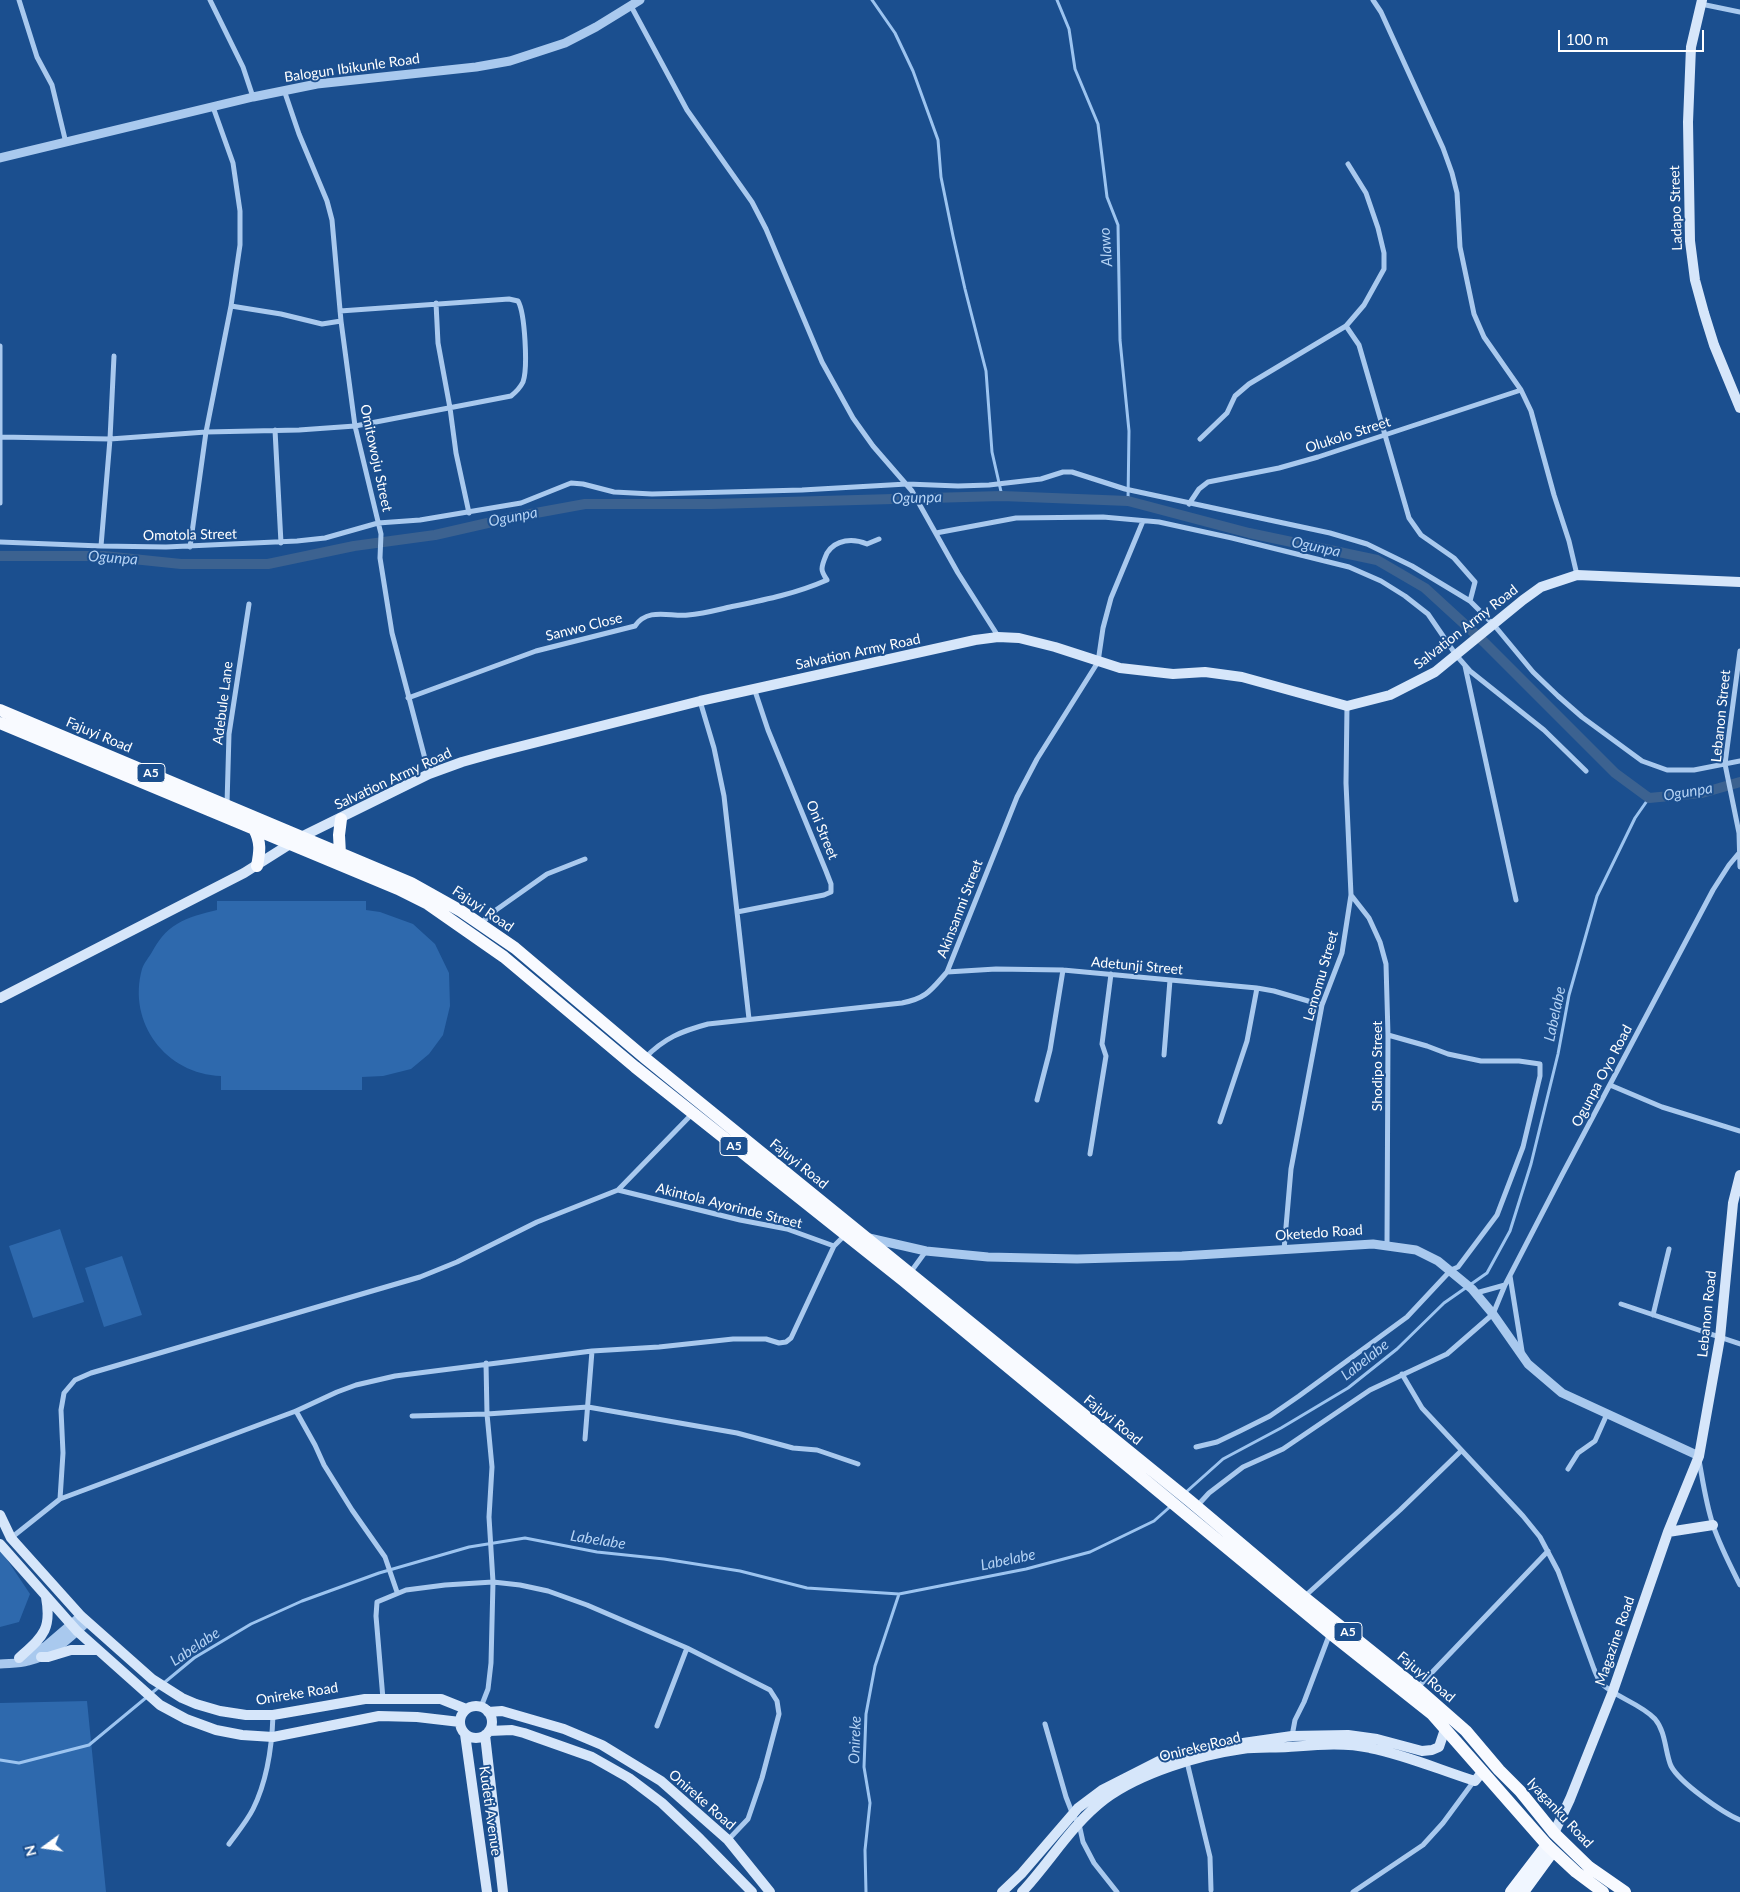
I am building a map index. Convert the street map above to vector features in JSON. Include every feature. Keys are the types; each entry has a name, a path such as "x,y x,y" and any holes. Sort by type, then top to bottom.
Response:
{"highway":[{"name":"Fajuyi Road","path":"0,710 411,883 453,906 515,948 645,1058 867,1237 907,1277"},
{"name":"Fajuyi Road","path":"0,723 398,889 428,904 504,957 635,1067 846,1234 907,1277 1188,1508 1330,1633 1432,1714 1479,1776"},
{"path":"340,854 339,835 341,819"},
{"path":"254,829 260,848 257,866"},
{"name":"Fajuyi Road","path":"1188,1508 1304,1597 1417,1688 1466,1731 1498,1770"},
{"name":"Iyaganku Road","path":"1498,1770 1520,1791 1554,1833 1590,1867 1626,1892"},
{"name":"Iyaganku Road","path":"1479,1776 1550,1848 1576,1872 1603,1892"}],"main road":[{"name":"Ladapo Street","path":"1702,2 1691,47 1688,122 1690,241 1695,280 1704,313 1714,345 1740,408"},
{"name":"Salvation Army Road","path":"0,998 257,866 301,837 341,819 429,774 494,752 754,688 998,637 1019,638 1055,647 1120,668 1173,674 1205,672 1242,677 1347,706 1390,695 1435,672 1541,587 1577,575 1740,582"},
{"name":"Lebanon Road","path":"1699,1456 1720,1338 1733,1203 1740,1175"},
{"name":"Magazine Road","path":"1554,1833 1570,1799 1613,1691 1668,1532 1699,1456"},
{"name":"Onireke Road","path":"0,1515 11,1538 84,1619 152,1679 182,1698 220,1712 246,1715 274,1715 342,1701 383,1699 440,1699 466,1709"},
{"path":"1668,1532 1713,1525"},
{"path":"0,1545 74,1629 160,1705 186,1719 216,1730 242,1735 273,1737 380,1716 417,1717 460,1722"},
{"path":"20,1658 36,1643 48,1624 46,1596"},
{"path":"41,1657 48,1657 71,1650 97,1650"},
{"path":"476,1706 484,1709 491,1718 492,1725 487,1733 475,1738 465,1734 461,1729 460,1722 466,1709 476,1706"},
{"name":"Onireke Road","path":"484,1709 502,1711 564,1729 602,1745 661,1781 728,1840 770,1892"},
{"name":"Onireke Road","path":"1002,1892 1022,1873 1078,1808 1102,1790 1159,1760 1201,1749 1292,1736 1348,1735 1377,1739 1422,1751 1432,1750 1439,1747 1445,1729"},
{"name":"Onireke Road","path":"487,1733 512,1730 524,1733 592,1757 629,1778 662,1803 752,1892"},
{"name":"Kudeti Avenue","path":"487,1733 503,1892"},
{"name":"Kudeti Avenue","path":"465,1734 487,1892"},
{"name":"Onireke Road","path":"1022,1892 1079,1824 1104,1800 1126,1786 1163,1769 1187,1762 1244,1749 1323,1744 1369,1747 1479,1776"},
{"path":"1511,1892 1550,1848"},
{"path":"1523,1892 1550,1848"}],"street":[{"path":"20,0 37,57 52,86 66,143"},
{"path":"210,0 243,67 253,97"},
{"name":"Balogun Ibikunle Road","path":"0,158 284,90 345,80 510,61 565,43 596,27 640,0"},
{"path":"1373,0 1381,12 1443,148 1452,173 1457,193 1460,247 1474,314 1484,337 1520,390 1531,411 1577,575"},
{"path":"1702,2 1740,12"},
{"path":"631,6 687,110 752,202 766,229 822,362 853,418 873,446 912,491 998,637"},
{"name":"Omitowoju Street","path":"284,90 299,134 327,200 333,229 341,321 354,426 381,534 380,558 392,633 429,774"},
{"path":"190,547 206,432 231,306 240,245 240,210 233,163 213,107"},
{"path":"1200,439 1227,413 1235,396 1249,384 1346,326 1364,305 1384,270 1384,252 1378,228 1366,193 1348,164"},
{"path":"0,437 110,439 206,432 354,426 510,396 520,388 524,379 522,309 518,301 509,298 340,311"},
{"path":"436,303 438,343 456,453 469,513"},
{"path":"231,306 281,314 322,324 341,321"},
{"path":"1346,326 1359,345 1409,518 1421,535 1454,558 1475,582 1470,601"},
{"path":"0,346 0,503"},
{"path":"101,546 110,439 114,356"},
{"name":"Olukolo Street","path":"1189,504 1199,489 1208,482 1279,468 1520,390"},
{"path":"275,430 281,543"},
{"name":"Omotola Street","path":"0,542 190,547 281,543 325,538 378,523 420,520 521,503 571,483 614,492 652,494 802,490 906,484 958,486 1041,479 1063,472 1072,472 1128,490 1330,533 1367,544 1412,566 1470,601 1490,628 1558,696 1582,717 1642,761 1666,770 1694,770 1740,761"},
{"path":"936,534 1016,518 1103,517 1159,522 1349,567 1382,581 1428,614 1456,655 1470,671 1544,730 1586,770"},
{"path":"1098,662 1103,628 1112,598 1143,521"},
{"name":"Sanwo Close","path":"408,698 536,651 635,626 639,621 656,613 688,615 784,596 807,589 827,580 822,570 824,559 832,546 842,542 857,540 867,544 879,539"},
{"name":"Adebule Lane","path":"227,805 229,734 249,604"},
{"name":"Lebanon Street","path":"1739,854 1738,812 1734,806 1725,764 1740,651"},
{"name":"Akinsanmi Street","path":"635,1067 656,1046 689,1029 708,1024 902,1003 919,1000 930,991 948,972 1017,797 1037,759 1098,662"},
{"path":"1464,664 1516,900"},
{"name":"Oni Street","path":"737,912 831,892 831,884 771,738 754,688"},
{"path":"700,701 714,748 724,796 749,1019"},
{"name":"Lemomu Street","path":"1284,1250 1291,1170 1322,1005 1342,952 1351,895 1346,783 1347,706"},
{"path":"1739,854 1740,867"},
{"name":"Ogunpa Oyo Road","path":"1493,1314 1505,1285 1713,890 1729,865 1739,854"},
{"path":"480,924 496,910 547,874 585,858"},
{"name":"Shodipo Street","path":"1351,895 1369,918 1380,942 1384,957 1388,1035 1387,1245"},
{"name":"Adetunji Street","path":"948,972 996,969 1063,970 1111,974 1257,988 1322,1005"},
{"path":"1037,1100 1050,1050 1063,970"},
{"path":"1090,1154 1106,1056 1102,1044 1111,974"},
{"path":"1164,1055 1170,980"},
{"path":"1220,1122 1247,1041 1257,988"},
{"path":"1196,1447 1217,1442 1270,1416 1407,1317 1458,1267 1497,1215 1523,1147 1540,1076 1540,1064 1519,1061 1480,1061 1448,1054 1388,1035"},
{"path":"1610,1085 1662,1107 1740,1131"},
{"path":"60,1499 63,1453 61,1410 64,1393 75,1380 91,1373 420,1277 457,1262 537,1222 618,1190 693,1113 701,1102"},
{"name":"Akintola Ayorinde Street","path":"618,1190 740,1220 787,1229 834,1246"},
{"path":"0,1545 60,1499 296,1411 356,1385 395,1376 592,1351 659,1347 733,1339 766,1339 779,1343 786,1342 791,1338 834,1246 846,1234"},
{"name":"Oketedo Road","path":"867,1237 926,1251 988,1257 1077,1259 1182,1256 1373,1244 1416,1250 1438,1261 1474,1291 1493,1314 1528,1364 1562,1393 1699,1456"},
{"path":"1653,1315 1669,1249"},
{"path":"907,1277 926,1251"},
{"path":"1510,1276 1523,1356"},
{"path":"1474,1291 1505,1285"},
{"path":"1621,1304 1740,1344"},
{"path":"1188,1508 1243,1468 1282,1450 1370,1390 1447,1354 1493,1314"},
{"path":"585,1439 592,1351"},
{"path":"484,1709 491,1663 493,1582 489,1517 492,1467 487,1414 486,1364"},
{"path":"1402,1374 1422,1408 1523,1516 1548,1551 1600,1682 1655,1720 1662,1732 1671,1766 1690,1787 1731,1816 1740,1820"},
{"path":"412,1416 487,1414 588,1407 737,1433 793,1448 818,1450 858,1464"},
{"path":"296,1411 315,1444 324,1465 352,1510 385,1557 397,1592"},
{"path":"1568,1469 1578,1453 1595,1441 1607,1414"},
{"path":"1304,1597 1394,1516 1461,1451"},
{"path":"1699,1456 1706,1501 1713,1525 1724,1554 1740,1585"},
{"path":"1417,1688 1548,1551"},
{"path":"383,1699 376,1616 377,1602 397,1592 445,1585 493,1582 520,1584 548,1591 587,1606 687,1648 770,1690 777,1701 779,1714 762,1778 748,1819 728,1840"},
{"path":"0,1663 27,1662 41,1657 52,1651 84,1619"},
{"path":"0,1663 20,1658 46,1646 74,1629"},
{"path":"1292,1736 1295,1720 1330,1633"},
{"path":"657,1726 687,1648"},
{"path":"229,1844 253,1810 258,1796 273,1737 274,1715"},
{"path":"1045,1724 1066,1797 1073,1816 1079,1824 1083,1842 1094,1862 1117,1892"},
{"path":"1187,1762 1210,1857 1211,1890"},
{"path":"1353,1892 1423,1845 1443,1823 1479,1776"}],"shaded area":[{"path":"217,901 366,901 366,910 380,912 413,924 435,944 449,973 450,1006 443,1035 429,1054 411,1069 383,1076 362,1077 362,1090 221,1090 221,1076 201,1073 183,1066 168,1056 155,1042 146,1026 140,1008 139,989 142,969 162,936 181,922 217,910"},
{"path":"60,1229 84,1302 33,1318 9,1246"},
{"path":"122,1256 142,1315 104,1327 85,1268"},
{"path":"0,1549 30,1594 19,1622 0,1627"},
{"path":"87,1701 106,1892 0,1892 0,1703"}],"waterway":[{"path":"872,0 895,33 913,71 938,140 941,177 953,236 986,371 992,452 1002,496"},
{"name":"Alawo","path":"1057,0 1069,29 1075,69 1098,124 1107,197 1118,225 1120,340 1129,431 1128,501"},
{"name":"Ogunpa","path":"0,556 104,556 181,564 268,564 354,546 435,535 514,517 585,504 712,504 1002,496 1128,501 1249,533 1377,560 1425,588 1484,642 1615,773 1649,798 1702,793 1740,782"},
{"name":"Labelabe","path":"1185,1493 1223,1459 1281,1428 1348,1388 1397,1349 1444,1303 1487,1273 1510,1231 1531,1164 1558,1054 1569,995 1597,896 1635,818 1649,798"},
{"name":"Labelabe","path":"0,1760 19,1763 89,1745 194,1658 251,1624 302,1601 379,1573 469,1547 525,1538 597,1552 664,1559 740,1571 807,1588 899,1594 1026,1569 1090,1552 1154,1521 1172,1505"},
{"name":"Onireke","path":"866,1892 865,1850 870,1803 864,1767 866,1714 875,1666 899,1594"}]}
